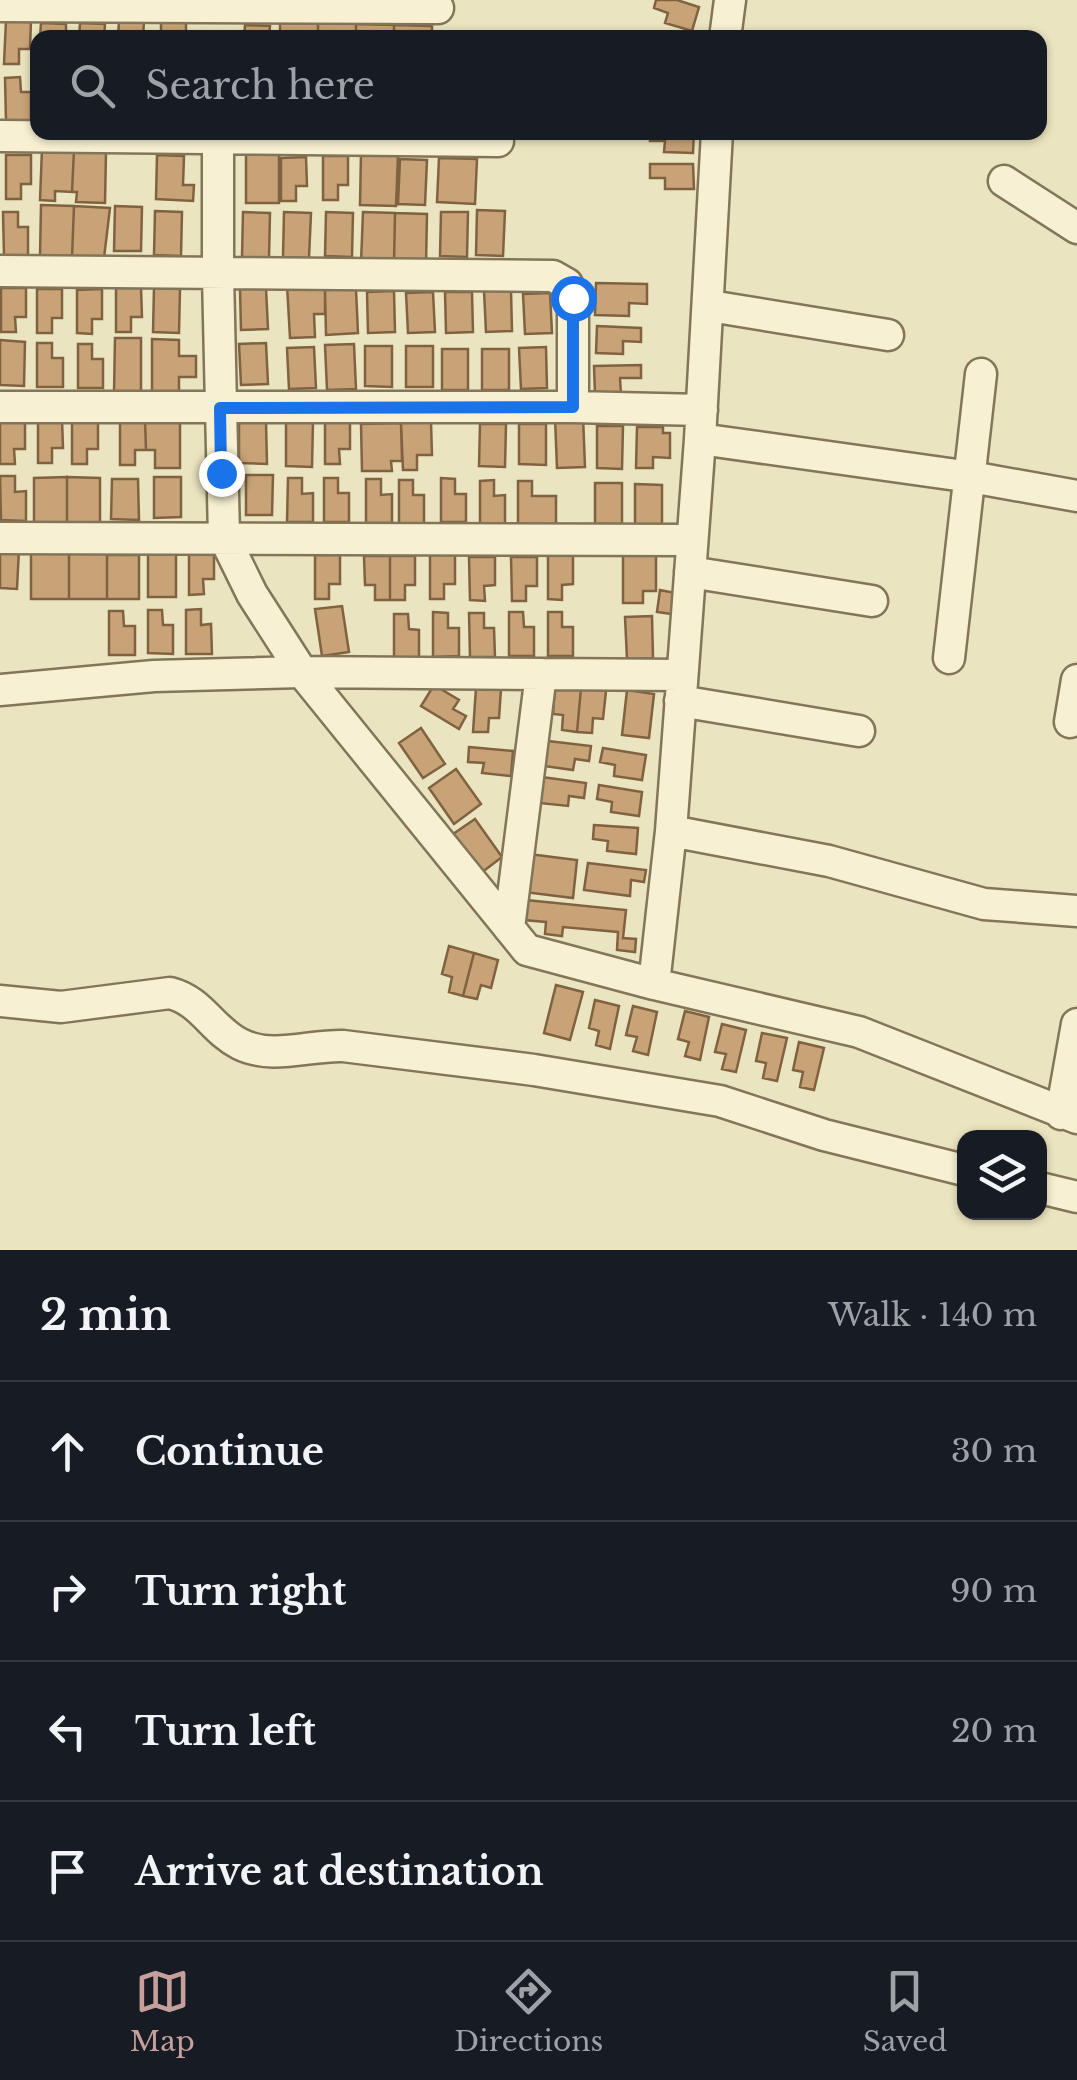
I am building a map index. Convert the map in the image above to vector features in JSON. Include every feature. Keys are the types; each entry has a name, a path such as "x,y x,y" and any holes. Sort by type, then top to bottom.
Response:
{"street":[{"path":"726,30 730,0"},
{"path":"0,6 218,15 438,8"},
{"path":"0,136 30,136"},
{"path":"218,140 224,537 252,594 302,672 527,950 858,1032 1069,1116 1077,1024"},
{"path":"451,140 498,141"},
{"path":"654,984 682,688 710,306 717,140"},
{"path":"1004,181 1077,228"},
{"path":"0,271 553,276 567,284 573,298 573,407"},
{"path":"710,306 888,334"},
{"path":"949,658 981,374"},
{"path":"0,406 573,407 701,424 1077,496"},
{"path":"0,538 692,540"},
{"path":"690,572 872,601"},
{"path":"0,690 154,676 302,672 541,674 682,688 859,731"},
{"path":"508,928 541,674"},
{"path":"1070,722 1077,680"},
{"path":"671,831 829,861 984,904 1077,911"},
{"path":"0,1000 60,1006 170,992 188,997 241,1044 275,1053 314,1045 344,1046 534,1070 720,1101 824,1135 957,1168"},
{"path":"1047,1190 1077,1197"}],"building":[{"path":"656,0 677,0 699,7 692,30 665,23 668,13 654,8"},
{"path":"6,20 31,20 30,49 19,49 19,64 4,64"},
{"path":"119,20 144,21 143,30 118,30"},
{"path":"280,20 318,20 318,30 280,30"},
{"path":"318,20 356,21 356,30 318,30"},
{"path":"161,22 186,23 186,30 161,30"},
{"path":"41,23 66,24 66,30 41,30"},
{"path":"80,23 105,24 105,30 80,30"},
{"path":"356,24 394,25 394,30 356,30"},
{"path":"245,25 270,26 270,30 245,30"},
{"path":"394,25 432,26 432,30 394,30"},
{"path":"20,77 21,92 30,92 30,122 6,122 5,78"},
{"path":"694,140 693,153 664,152 665,141 650,141"},
{"path":"42,149 74,150 72,192 55,191 55,201 40,200"},
{"path":"74,150 106,152 105,203 76,202 77,192 72,192"},
{"path":"246,150 279,150 279,203 246,203"},
{"path":"361,153 398,155 396,206 360,205"},
{"path":"6,155 31,155 31,184 21,184 21,199 6,199"},
{"path":"157,155 184,156 183,185 194,185 193,201 156,199"},
{"path":"323,156 348,156 348,185 338,185 338,200 323,200"},
{"path":"306,157 307,186 296,186 296,201 281,201 281,158"},
{"path":"439,158 477,159 475,204 437,202"},
{"path":"400,159 427,160 425,205 398,204"},
{"path":"650,164 693,164 694,189 665,189 665,178 650,178"},
{"path":"41,205 74,206 72,257 40,256"},
{"path":"74,206 110,208 104,258 72,257"},
{"path":"115,206 142,207 141,251 114,251"},
{"path":"477,210 505,211 503,256 476,255"},
{"path":"155,211 182,212 181,256 154,255"},
{"path":"3,212 18,212 18,227 28,227 28,256 4,256"},
{"path":"243,212 270,213 269,258 242,257"},
{"path":"284,212 311,213 309,258 283,257"},
{"path":"326,212 353,213 352,257 325,256"},
{"path":"363,212 395,213 394,264 361,263"},
{"path":"441,212 468,212 467,257 440,256"},
{"path":"395,213 427,214 426,265 394,264"},
{"path":"325,283 325,314 314,314 315,337 290,338 287,285"},
{"path":"596,283 647,284 647,304 629,303 629,316 595,315"},
{"path":"1,288 26,288 26,317 15,317 16,332 1,332"},
{"path":"116,288 141,288 142,317 131,317 131,332 116,332"},
{"path":"154,288 180,289 179,333 153,332"},
{"path":"266,288 268,329 241,330 240,289"},
{"path":"37,289 62,289 62,318 52,318 52,333 37,333"},
{"path":"102,289 102,319 92,319 92,334 77,333 77,290"},
{"path":"356,289 358,333 326,335 325,290"},
{"path":"511,290 512,331 486,332 484,291"},
{"path":"394,291 395,332 368,333 367,292"},
{"path":"433,292 435,332 408,333 406,293"},
{"path":"445,292 472,292 473,332 446,333"},
{"path":"550,293 552,333 525,334 523,294"},
{"path":"597,326 641,328 641,342 623,341 623,354 596,353"},
{"path":"115,338 141,338 141,394 114,393"},
{"path":"152,339 179,340 179,356 196,356 196,377 179,377 179,393 152,392"},
{"path":"0,340 25,342 24,386 0,385"},
{"path":"37,343 52,343 52,358 63,358 63,387 37,387"},
{"path":"266,343 268,384 241,385 239,344"},
{"path":"78,344 92,344 92,359 103,359 103,388 78,388"},
{"path":"354,344 356,389 327,390 325,345"},
{"path":"365,346 392,346 392,387 365,386"},
{"path":"406,346 433,346 433,387 406,387"},
{"path":"314,347 316,388 289,389 287,348"},
{"path":"546,347 547,388 521,389 519,348"},
{"path":"442,349 468,349 468,390 442,390"},
{"path":"482,349 509,349 509,390 482,390"},
{"path":"641,365 641,378 620,378 621,395 595,395 594,366"},
{"path":"583,416 585,467 557,468 555,418"},
{"path":"38,419 62,419 63,448 52,448 52,463 38,463"},
{"path":"0,420 25,420 25,449 14,449 15,464 0,464"},
{"path":"72,420 98,420 98,449 87,449 87,464 72,464"},
{"path":"350,420 350,449 339,449 340,464 325,464 325,421"},
{"path":"120,421 145,421 146,450 135,450 135,465 120,465"},
{"path":"145,421 180,421 180,468 155,468 155,450 146,450"},
{"path":"239,422 266,422 267,464 239,463"},
{"path":"286,422 313,422 312,467 286,466"},
{"path":"431,422 432,455 417,455 417,470 403,470 401,423"},
{"path":"401,423 402,461 391,461 392,471 362,471 361,424"},
{"path":"480,424 506,424 505,467 479,466"},
{"path":"519,424 546,424 546,465 519,464"},
{"path":"597,426 623,426 622,469 597,468"},
{"path":"637,427 663,427 663,433 670,433 670,458 653,457 653,468 636,468"},
{"path":"246,475 273,475 272,515 246,515"},
{"path":"0,476 15,476 15,492 26,491 26,521 1,520"},
{"path":"67,477 67,523 34,523 34,478"},
{"path":"67,477 100,478 100,523 67,523"},
{"path":"154,477 181,477 181,517 154,518"},
{"path":"288,478 302,478 302,494 313,493 313,522 287,522"},
{"path":"324,478 338,478 338,493 349,493 349,522 324,522"},
{"path":"441,478 455,479 455,494 466,494 466,522 441,522"},
{"path":"112,479 138,479 139,520 111,519"},
{"path":"366,479 381,479 381,495 392,494 392,523 366,523"},
{"path":"399,480 413,480 413,495 424,495 424,524 399,524"},
{"path":"494,480 494,496 505,495 505,525 480,524 480,481"},
{"path":"518,481 532,481 532,496 556,496 556,525 518,525"},
{"path":"595,483 622,483 622,524 595,524"},
{"path":"635,484 662,485 662,525 635,525"},
{"path":"31,545 69,545 69,599 31,599"},
{"path":"69,545 107,545 107,599 69,599"},
{"path":"0,549 19,549 17,589 0,588"},
{"path":"189,551 214,551 214,579 203,579 204,594 189,595"},
{"path":"623,551 656,551 656,591 643,591 643,603 623,603"},
{"path":"148,553 176,553 176,597 148,597"},
{"path":"107,555 139,555 139,599 107,599"},
{"path":"315,555 340,555 340,584 329,584 329,599 315,599"},
{"path":"430,555 455,555 455,584 444,584 444,599 430,599"},
{"path":"548,555 573,555 573,584 562,585 562,600 548,599"},
{"path":"364,556 390,556 390,600 375,600 375,585 365,585"},
{"path":"390,556 415,556 415,585 405,585 405,600 390,600"},
{"path":"469,557 495,557 495,585 484,586 485,601 470,600"},
{"path":"511,557 537,557 537,586 526,586 526,601 512,601"},
{"path":"660,590 675,593 672,614 657,612"},
{"path":"342,606 349,652 322,656 315,609"},
{"path":"201,609 201,625 211,624 212,654 186,654 186,610"},
{"path":"148,610 162,610 163,625 173,625 173,654 148,653"},
{"path":"109,611 123,611 124,626 135,626 135,655 109,655"},
{"path":"433,612 448,613 448,628 459,628 459,656 433,657"},
{"path":"509,612 523,612 524,627 534,627 534,656 509,656"},
{"path":"548,612 562,612 562,627 573,627 573,656 548,656"},
{"path":"469,613 484,613 484,628 494,628 495,657 470,657"},
{"path":"394,614 408,614 409,629 419,630 419,658 394,658"},
{"path":"652,616 653,658 627,659 625,617"},
{"path":"434,685 459,700 453,709 466,716 459,729 421,706"},
{"path":"555,685 581,688 577,732 562,730 563,715 553,714"},
{"path":"476,688 501,689 499,718 489,718 488,732 473,732"},
{"path":"581,688 606,691 603,719 593,718 592,733 577,732"},
{"path":"627,690 654,694 649,738 622,735"},
{"path":"421,728 445,764 423,778 399,743"},
{"path":"548,741 591,746 589,761 575,759 573,770 544,766"},
{"path":"469,747 513,751 511,776 482,773 484,763 468,762"},
{"path":"603,748 646,755 642,780 614,776 615,765 600,762"},
{"path":"456,769 481,804 454,824 429,788"},
{"path":"542,777 586,783 584,798 569,796 568,806 539,803"},
{"path":"599,785 642,792 639,816 611,812 612,802 597,799"},
{"path":"475,819 502,857 481,873 453,834"},
{"path":"594,825 638,828 636,854 607,851 608,841 593,839"},
{"path":"529,854 577,860 573,898 524,892"},
{"path":"588,863 646,870 644,882 631,880 630,896 584,890"},
{"path":"526,900 626,910 623,938 636,939 635,952 617,950 618,932 563,927 562,936 545,934 546,922 524,920"},
{"path":"449,946 474,953 463,996 449,992 452,977 442,974"},
{"path":"474,953 498,960 491,988 481,985 477,999 463,996"},
{"path":"556,985 583,992 570,1040 544,1033"},
{"path":"595,1000 619,1006 610,1049 596,1045 599,1031 589,1028"},
{"path":"633,1006 657,1012 648,1055 633,1051 637,1037 626,1035"},
{"path":"685,1011 709,1017 700,1060 685,1056 689,1042 678,1039"},
{"path":"722,1024 746,1030 736,1072 722,1069 726,1054 715,1052"},
{"path":"762,1033 787,1038 777,1081 763,1078 766,1063 756,1061"},
{"path":"799,1042 824,1048 814,1090 800,1087 803,1072 793,1070"}],"route":[{"path":"221,473 220,408 573,407 573,298"}]}
